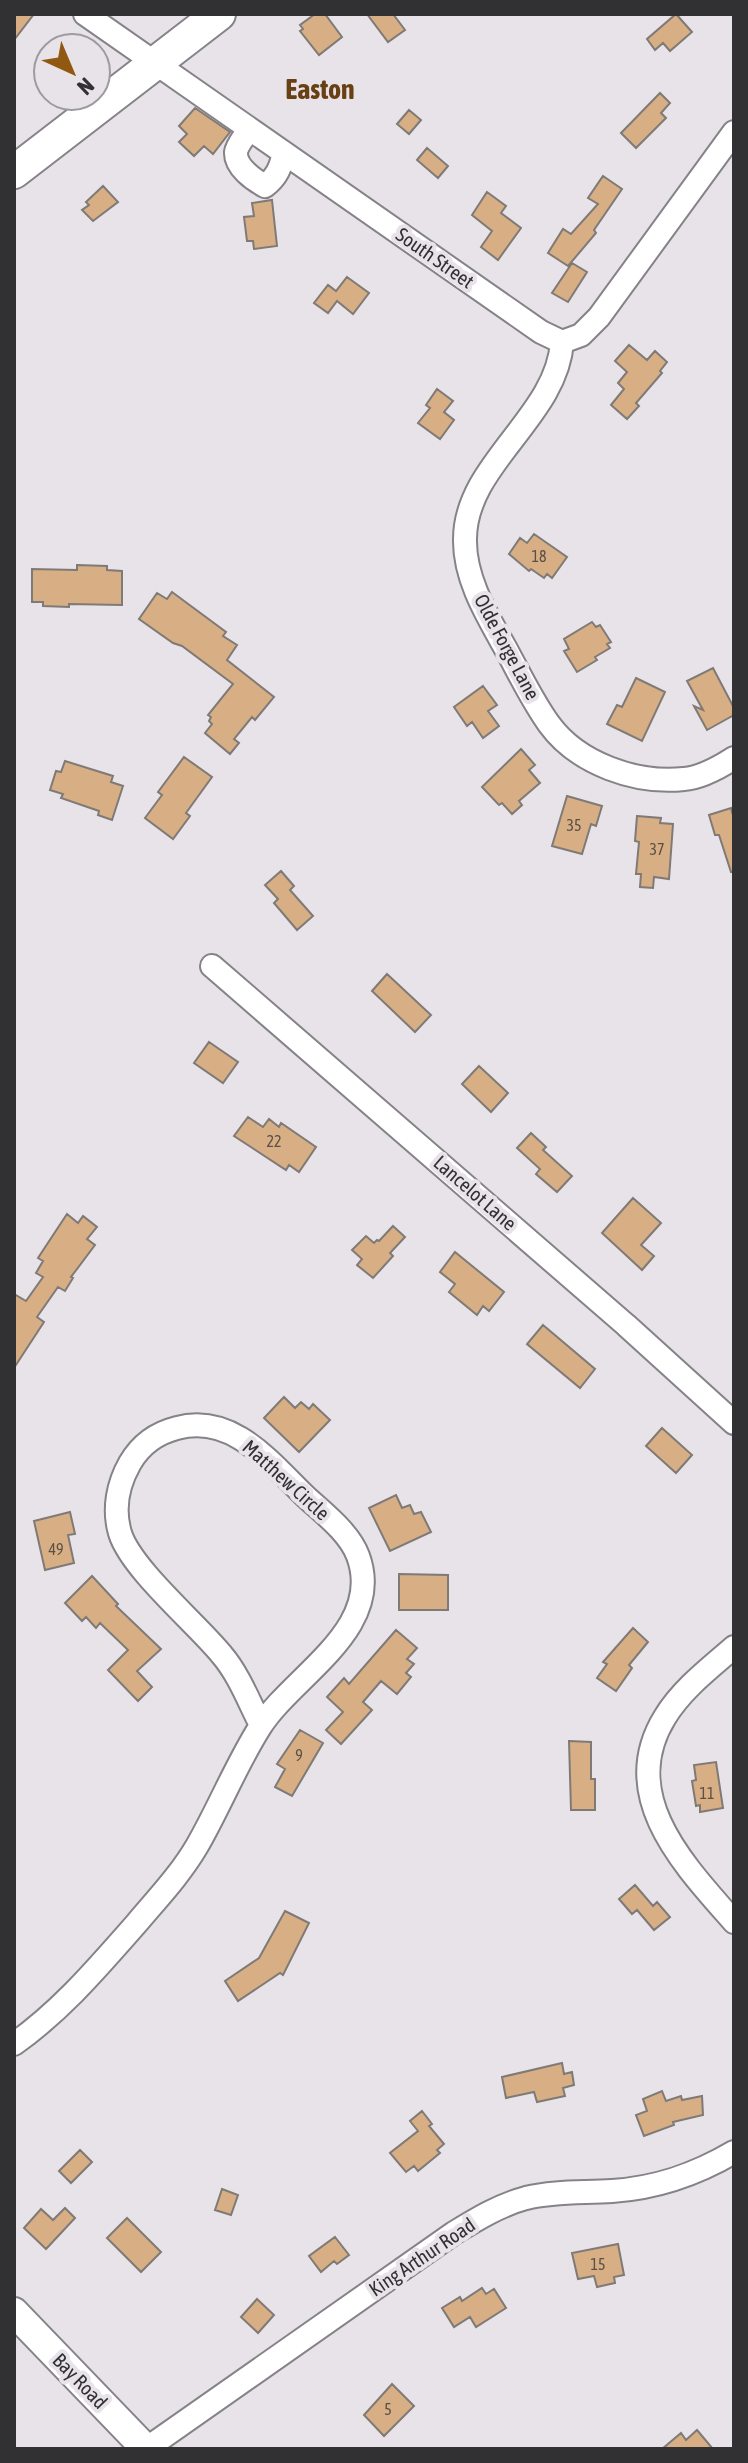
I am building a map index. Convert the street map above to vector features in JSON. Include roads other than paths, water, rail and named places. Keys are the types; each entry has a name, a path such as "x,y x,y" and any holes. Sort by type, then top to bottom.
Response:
{"highway":[{"path":"14,172 219,14"}],"main road":[{"name":"Bay Road","path":"14,2312 146,2449"}],"street":[{"name":"South Street","path":"85,14 541,332 562,342"},
{"path":"249,129 236,151 238,161 257,182 265,186 273,180 284,154"},
{"path":"562,342 581,335 599,317 734,132"},
{"name":"Olde Forge Lane","path":"562,342 558,368 541,400 485,479 468,512 465,540 469,572 484,610 550,725 572,749 604,767 656,778 685,779 722,766 734,758"},
{"name":"Lancelot Lane","path":"212,966 615,1315 734,1423"},
{"name":"Matthew Circle","path":"14,2044 84,1984 184,1867 261,1725 342,1637 358,1610 363,1582 357,1554 342,1532 252,1445 223,1428 193,1424 164,1431 138,1449 122,1476 116,1505 121,1534 134,1560 226,1659 261,1725"},
{"path":"734,1647 702,1675 664,1719 653,1744 649,1776 655,1814 664,1833 688,1869 734,1922"},
{"name":"King Arthur Road","path":"146,2449 454,2233 496,2209 542,2195 663,2184 698,2171 734,2152"}],"district":[{"name":"Easton","path":"320,89"}]}
